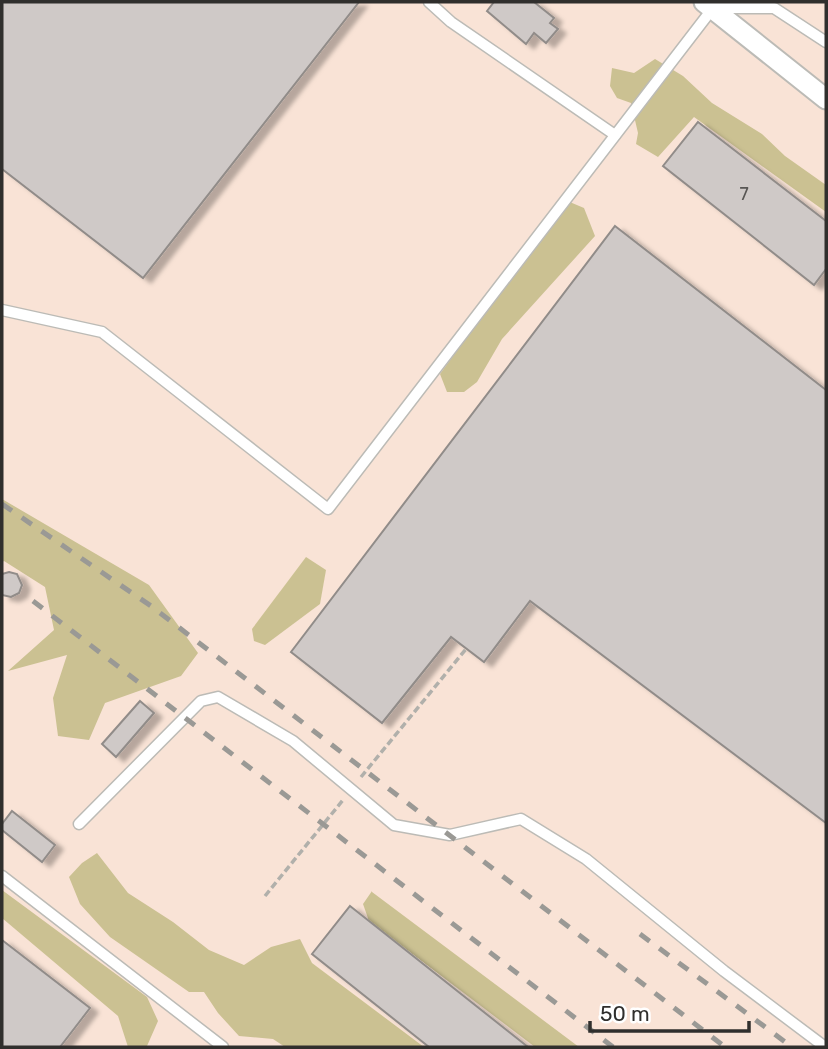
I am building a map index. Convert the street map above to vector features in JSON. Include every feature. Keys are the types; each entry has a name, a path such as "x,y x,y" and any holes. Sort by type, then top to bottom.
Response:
{"street":[{"path":"712,4 826,99"}],"lane":[{"path":"429,2 452,22 615,135"},
{"path":"2,310 102,332 328,509 712,4 774,8 826,42"},
{"path":"79,824 201,701 218,697 293,741 394,825 450,835 521,819 586,859 724,971 825,1047"},
{"path":"2,876 223,1047"}],"path":[{"path":"361,777 466,649"},
{"path":"265,895 344,799"}],"shaded area":[{"path":"2,2 826,2 826,1047 2,1047"},
{"path":"655,59 683,76 712,103 762,134 785,156 826,185 826,212 694,117 658,157 636,144 638,133 631,103 617,98 610,86 612,68 634,73"},
{"path":"565,200 584,208 595,236 502,339 477,382 464,392 447,392 440,374"},
{"path":"2,499 149,585 198,653 181,676 105,703 89,740 58,736 53,698 67,655 8,671 54,630 45,587 2,562"},
{"path":"306,557 326,570 320,604 265,645 254,641 252,629"},
{"path":"97,853 128,893 173,922 209,950 244,965 271,947 300,939 312,963 424,1047 285,1047 273,1039 239,1036 218,1013 204,992 189,992 110,937 80,904 69,877 82,863"},
{"path":"2,890 147,997 158,1021 147,1046 128,1047 118,1016 2,918"},
{"path":"372,891 579,1047 535,1047 369,921 363,904"}],"building":[{"path":"2,2 359,2 143,278 2,169"},
{"path":"494,2 534,2 554,18 550,23 558,29 546,43 534,33 526,44 487,11"},
{"path":"698,122 826,221 826,269 814,285 663,166"},
{"path":"615,226 826,390 826,823 530,601 484,662 451,637 382,723 291,652"},
{"path":"2,574 17,574 22,585 19,593 11,597 2,595"},
{"path":"140,701 154,713 116,757 102,744"},
{"path":"12,811 55,845 42,862 2,830 2,824"},
{"path":"350,906 528,1047 429,1047 312,954"},
{"path":"2,940 90,1008 60,1047 2,1047"}],"railway":[{"path":"2,504 151,606 725,1047"},
{"path":"33,601 613,1047"},
{"path":"640,934 792,1047"}]}
